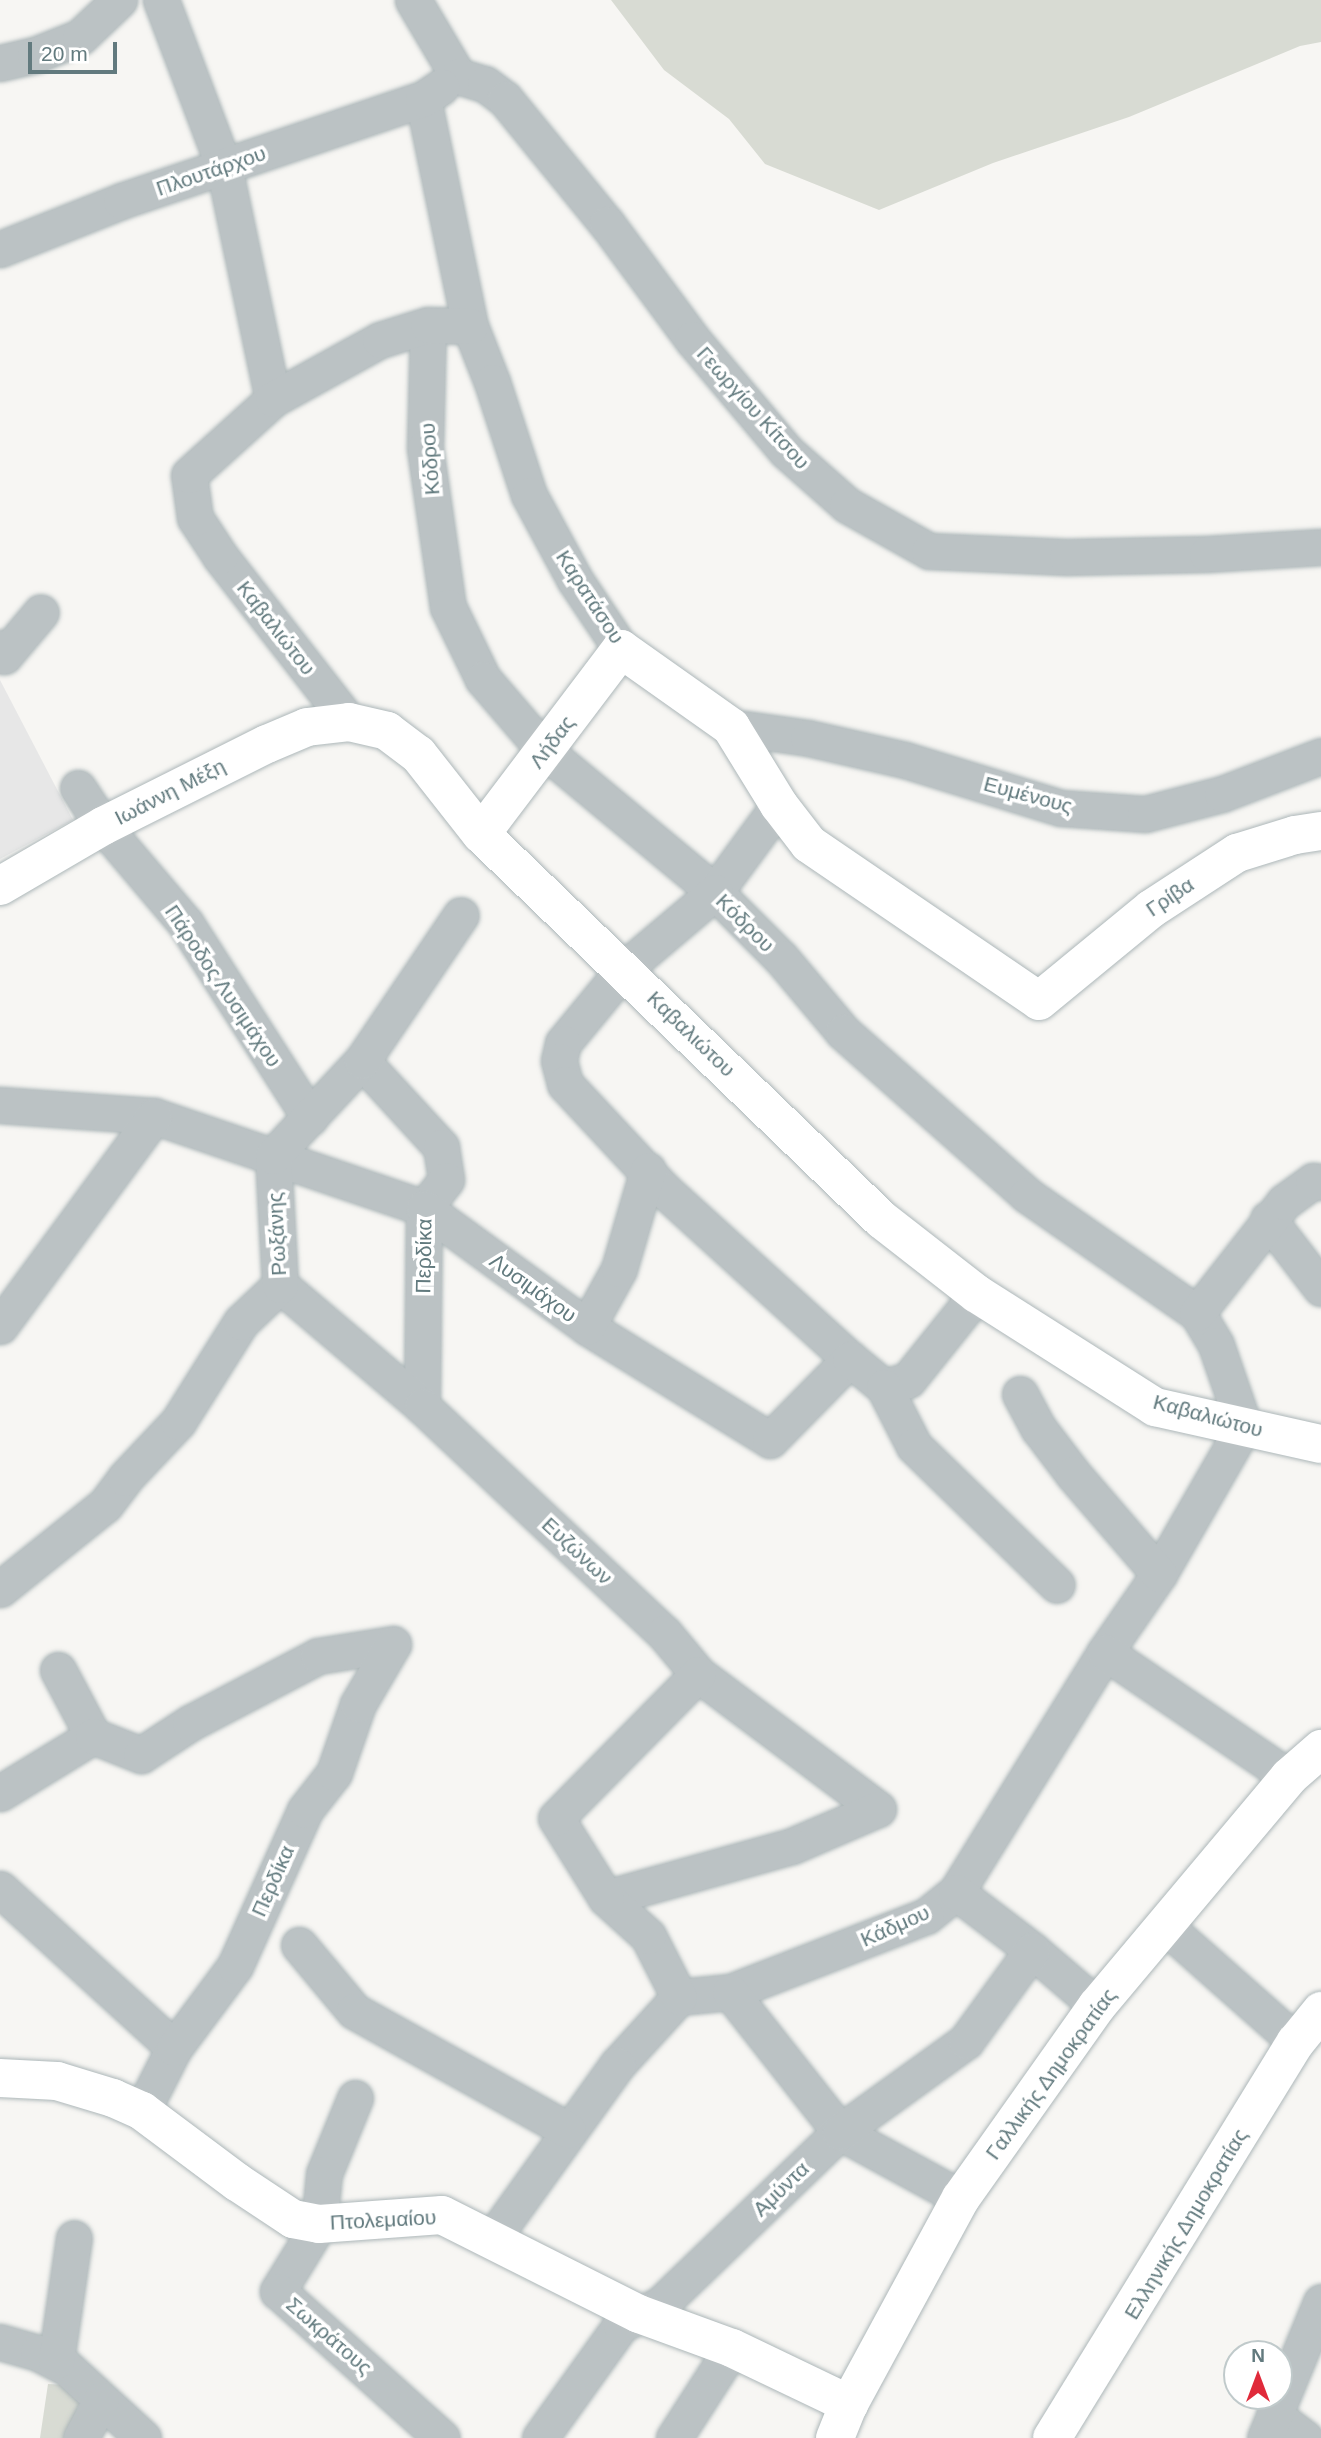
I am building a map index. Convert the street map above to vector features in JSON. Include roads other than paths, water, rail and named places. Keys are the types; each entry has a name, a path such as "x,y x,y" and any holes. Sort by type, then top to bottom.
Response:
{"street":[{"path":"0,62 35,55 80,37 119,0"},
{"path":"161,0 224,167 273,398 380,340 428,325 470,326"},
{"path":"413,0 458,76"},
{"name":"Πλουτάρχου","path":"0,248 121,201 423,99 458,76"},
{"name":"Γεωργίου Κίτσου","path":"458,76 485,84 505,99 607,224 692,339 786,451 847,505 918,546 929,551 1067,557 1207,554 1321,547"},
{"name":"Καρατάσου","path":"423,99 470,326 492,382 529,495 575,580 621,649 731,727 779,805 809,844 1039,1001"},
{"name":"Κόδρου","path":"428,325 425,448 448,607 483,679 545,751 715,892 781,958 842,1032 1027,1195 1197,1313 1216,1345 1244,1426"},
{"name":"Καβαλιώτου","path":"273,398 188,475 195,518 220,556 349,722 387,731 418,754 481,834 882,1220 977,1294 1155,1407 1321,1444"},
{"path":"0,648 4,656 41,612"},
{"name":"Λήδας","path":"481,834 621,649"},
{"name":"Ιωάννη Μέξη","path":"0,886 103,826 267,744 307,727 349,722"},
{"name":"Ευμένους","path":"731,727 808,738 905,760 1061,808 1145,814 1222,794 1321,756"},
{"name":"Πάροδος Λυσιμάχου","path":"78,788 103,826 186,924 310,1118"},
{"path":"779,805 715,892 624,970 563,1043 559,1061 565,1084 664,1190 884,1387 914,1446 1058,1585"},
{"name":"Γρίβα","path":"1039,1001 1151,909 1237,853 1295,835 1321,831"},
{"path":"273,1156 362,1061 461,915"},
{"name":"Περδίκα","path":"362,1061 441,1147 446,1180 424,1208 422,1406"},
{"name":"Λυσιμάχου","path":"0,1105 155,1116 424,1208 587,1327 770,1440 850,1359"},
{"path":"0,1326 155,1116"},
{"name":"Ρωξάνης","path":"0,1589 104,1506 125,1478 178,1422 241,1322 280,1285 273,1156"},
{"path":"587,1327 619,1269 648,1170"},
{"path":"1197,1313 1268,1219 1284,1202 1312,1181 1321,1182"},
{"path":"1268,1219 1321,1288"},
{"name":"Ευζώνων","path":"280,1285 422,1406 664,1633 698,1674 878,1809 792,1846 606,1898"},
{"path":"884,1387 908,1380 977,1294"},
{"path":"1020,1394 1039,1429 1073,1474 1159,1574"},
{"name":"Κάδμου","path":"679,1997 730,1992 926,1916 956,1892 1105,1652 1159,1574 1244,1426"},
{"name":"Περδίκα","path":"93,1736 141,1755 190,1723 318,1656 393,1644 358,1704 334,1773 306,1810 235,1966 174,2049 142,2111"},
{"path":"1105,1652 1289,1777"},
{"path":"0,1793 93,1736 58,1670"},
{"path":"492,2239 617,2065 679,1997 648,1936 606,1898 556,1818 698,1674"},
{"name":"Γαλλικής Δημοκρατίας","path":"842,2421 961,2198 1097,2006 1289,1777 1321,1749"},
{"path":"0,1889 174,2049"},
{"path":"956,1892 1032,1950 1097,2006"},
{"path":"1165,1926 1296,2042"},
{"path":"299,1945 354,2011 568,2130"},
{"name":"Αμύντα","path":"540,2438 621,2325 661,2304 840,2132 965,2041 1032,1950"},
{"path":"730,1992 840,2132 961,2198"},
{"name":"Ελληνικής Δημοκρατίας","path":"1052,2438 1091,2379 1296,2042 1321,2011"},
{"name":"Πτολεμαίου","path":"0,2078 57,2081 142,2111 237,2182 293,2219 319,2224 442,2215 639,2315 732,2348 842,2421"},
{"name":"Σωκράτους","path":"355,2098 324,2174 319,2224 278,2291 442,2438"},
{"path":"56,2361 74,2238"},
{"path":"1305,2438 1269,2427 1321,2302"},
{"path":"0,2342 56,2361 75,2374 143,2438"},
{"path":"674,2438 732,2348"},
{"path":"81,2438 101,2400"}]}
